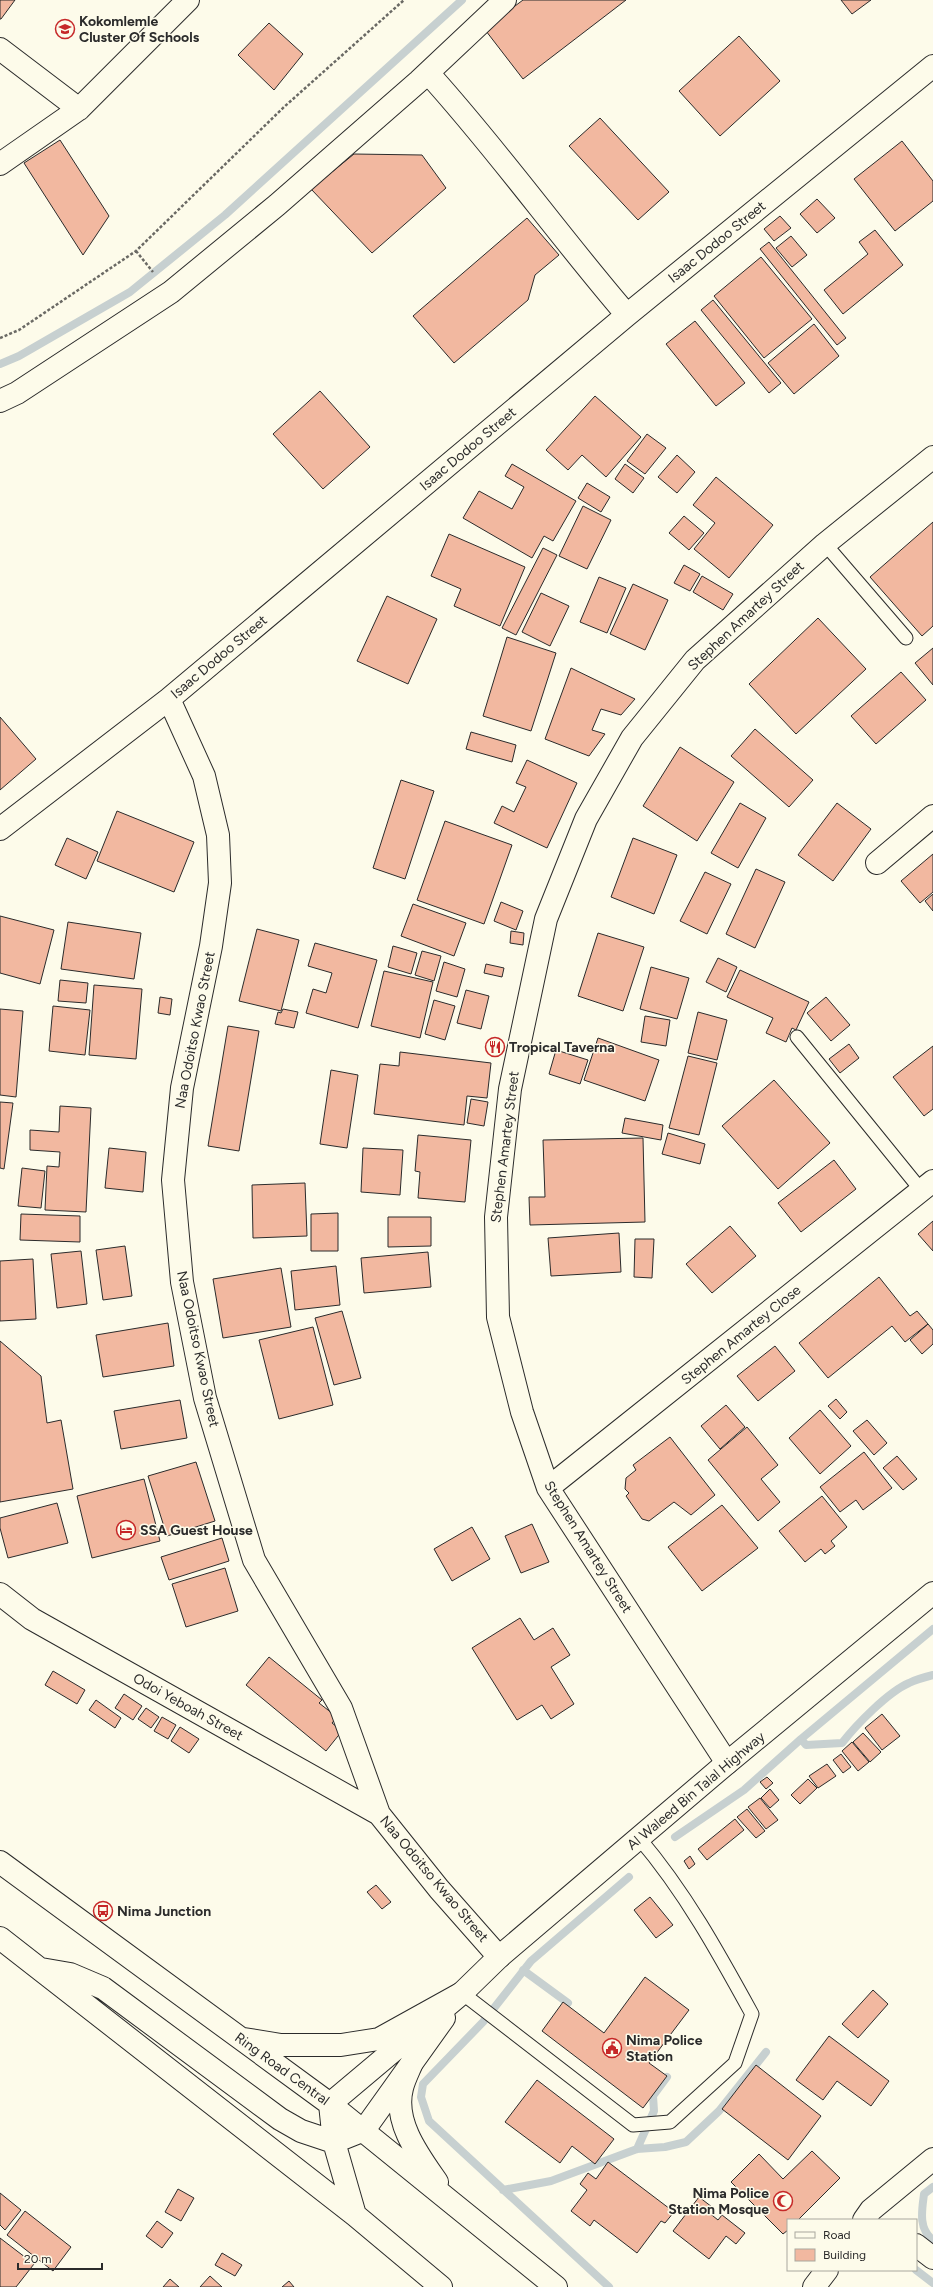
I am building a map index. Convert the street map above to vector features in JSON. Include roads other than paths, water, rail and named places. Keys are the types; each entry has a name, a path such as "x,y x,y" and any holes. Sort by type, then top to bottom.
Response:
{"street":[{"path":"0,164 79,109 188,0"},
{"path":"0,401 17,393 171,292 277,205 428,72 504,0"},
{"path":"0,49 79,109"},
{"name":"Isaac Dodoo Street","path":"0,828 169,699 627,315 933,66"},
{"path":"428,72 456,104 577,257 627,315"},
{"name":"Stephen Amartey Street","path":"727,1764 548,1488 522,1412 498,1317 496,1217 510,1089 546,919 586,819 632,738 695,660 825,544 933,457"},
{"name":"Naa Odoitso Kwao Street","path":"169,699 204,776 218,835 220,883 211,946 182,1088 173,1180 182,1282 205,1398 254,1560 341,1708 379,1814 439,1889 500,1957"},
{"path":"877,863 933,816"},
{"name":"Stephen Amartey Close","path":"548,1488 927,1186"},
{"name":"Al Waleed Bin Talal Highway","path":"330,2104 462,1993 500,1957 639,1838 933,1593"},
{"name":"Odoi Yeboah Street","path":"0,1594 32,1619 379,1814"},
{"name":"Ring Road Central","path":"0,1862 239,2039 330,2104 556,2287"},
{"path":"0,1938 355,2215 422,2279 441,2287"},
{"path":"38,1968 70,1974 103,1988 280,2119 301,2131 334,2142 364,2130"},
{"path":"239,2039 281,2045 342,2045 379,2039 462,1993"},
{"name":"Al Waleed Bin Talal Highway","path":"364,2130 462,1993"},
{"path":"411,2065 402,2088 402,2115 412,2146 452,2204"},
{"path":"330,2104 334,2142 355,2215"},
{"path":"873,2217 933,2159"},
{"path":"917,2245 933,2258"},
{"path":"814,2287 826,2271"}],"lane":[{"path":"825,544 906,638"},
{"path":"797,1037 927,1186"},
{"path":"462,1993 633,2125 670,2122 735,2063 752,2014 709,1936 665,1869 639,1838"}],"waterway":[{"path":"0,364 19,356 130,292 225,215 462,0"},
{"path":"675,1837 744,1790 801,1739 933,1629"},
{"path":"801,1739 806,1745 842,1743 855,1727 882,1701 901,1687 921,1678 933,1675"},
{"path":"609,2287 429,2121 421,2097 423,2084 483,2022 531,1961 629,1877"},
{"path":"523,1970 568,2003"},
{"path":"503,2190 551,2181 637,2149 665,2147 686,2142 719,2111 766,2052"},
{"path":"637,2149 654,2111 653,2096 667,2077"},
{"path":"933,2187 924,2194 922,2213 925,2230 928,2236 933,2240"},
{"path":"917,2271 933,2283"}],"place":[{"name":"Kokomlemle Cluster Of Schools","path":"65,29"},
{"name":"Tropical Taverna","path":"495,1047"},
{"name":"SSA Guest House","path":"126,1530"},
{"name":"Nima Junction","path":"103,1911"},
{"name":"Nima Police Station","path":"612,2048"},
{"name":"Nima Police Station Mosque","path":"783,2201"}]}
